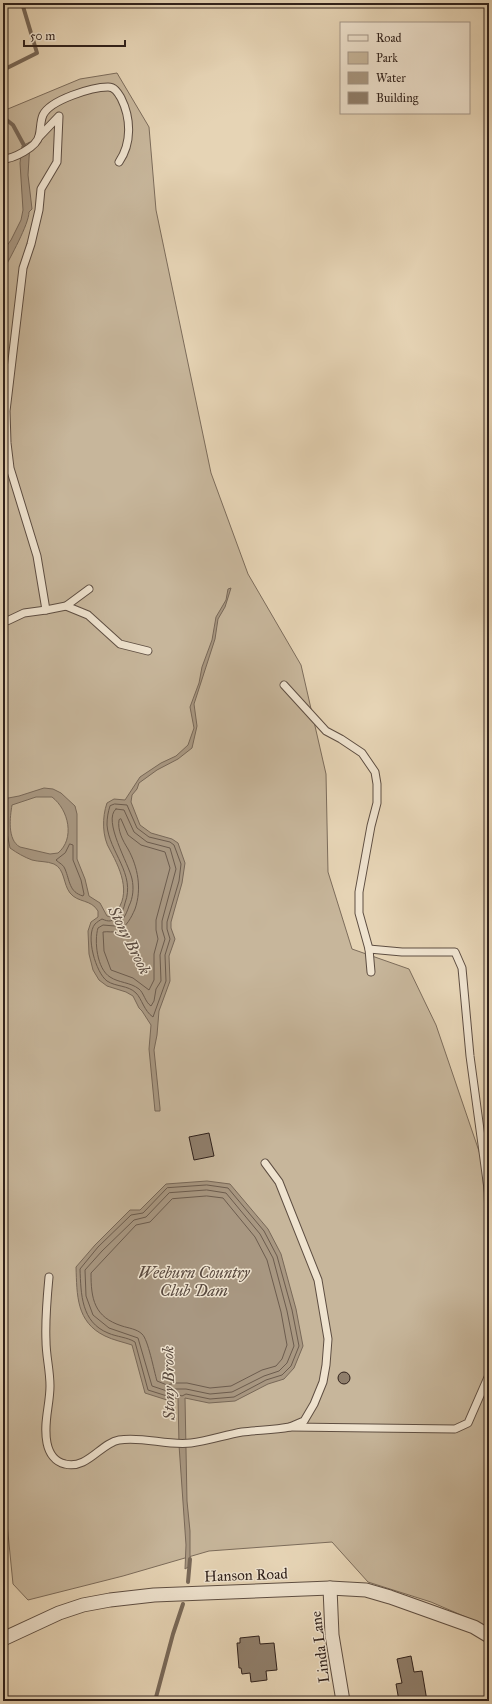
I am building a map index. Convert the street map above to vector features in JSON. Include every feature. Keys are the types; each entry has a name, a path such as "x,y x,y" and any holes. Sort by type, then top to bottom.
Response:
{"street":[{"name":"Hanson Road","path":"3,1639 59,1613 83,1605 110,1600 154,1595 330,1588 366,1590 390,1597 474,1627 489,1636"},
{"name":"Linda Lane","path":"330,1588 332,1635 343,1701"}],"lane":[{"path":"3,160 35,145 39,137 43,115 49,107 59,100 84,92 109,87 118,92 126,109 129,126 128,142 125,154 119,162"},
{"path":"39,137 60,116 57,162 41,189 34,231 23,268 6,411 6,437 10,468 37,556 46,610"},
{"path":"7,621 24,613 66,606 89,589"},
{"path":"66,606 88,615 120,644 148,651"},
{"path":"284,685 326,731 341,738 362,753 375,772 377,784 377,803 370,826 360,892 359,913 369,949 370,972"},
{"path":"369,949 402,952 455,952 462,968 470,1056 489,1196"},
{"path":"265,1163 279,1182 318,1280 328,1339 323,1382 314,1404 304,1421 290,1427"},
{"path":"49,1277 46,1342 50,1387 45,1431 47,1445 53,1458 66,1465 79,1463 92,1458 106,1446 117,1440 133,1439 171,1443 191,1443 242,1432 290,1427 455,1429 468,1423 489,1375"}],"green space":[{"path":"117,73 149,127 156,210 211,473 248,574 301,665 326,774 328,872 352,949 409,969 436,1025 482,1160 486,1229 489,1244 489,1627 431,1602 368,1582 332,1542 209,1551 123,1576 28,1600 13,1584 3,1483 3,111 80,79"}],"water":[{"path":"30,142 28,175 32,209 29,212 19,241 3,271 3,251 11,240 21,220 23,210 20,163 22,146"},
{"path":"231,588 225,607 218,619 215,639 194,704 197,726 192,748 178,759 157,770 139,783 137,789 132,795 131,802 140,825 151,833 172,839 178,843 185,863 182,883 171,922 171,928 175,939 169,956 170,981 159,1011 154,1050 160,1108 160,1111 155,1111 149,1049 151,1025 139,1008 133,996 126,992 107,986 99,980 93,970 89,954 88,931 91,922 98,917 98,911 92,905 70,893 58,866 51,863 32,860 10,848 3,813 3,799 19,796 44,788 53,789 61,793 75,806 77,814 77,859 85,879 89,896 100,903 107,916 111,917 118,910 124,893 118,867 105,839 104,814 107,803 114,799 125,800 140,777 161,763 176,756 188,745 194,728 190,707 212,640 216,617 226,600 228,589","holes":["36,797 52,797 62,809 68,825 67,840 63,847 58,853 50,854 20,847 16,844 11,834 10,822 12,805"]},
{"name":"Weeburn Country Club Dam","path":"207,1181 230,1184 268,1229 281,1254 296,1309 303,1346 294,1368 284,1379 268,1384 235,1401 209,1403 185,1398 190,1566 185,1569 186,1545 179,1445 178,1398 167,1400 145,1393 132,1345 105,1336 95,1330 88,1323 80,1307 76,1267 95,1245 130,1210 140,1210 166,1184"}],"building":[{"path":"209,1133 214,1156 194,1160 189,1137"},
{"path":"344,1372 348,1374 350,1378 348,1382 344,1384 340,1382 338,1378 340,1374"},
{"path":"259,1636 260,1644 274,1643 277,1670 266,1671 267,1680 251,1682 250,1673 242,1674 241,1668 239,1668 237,1643 240,1643 240,1638"},
{"path":"411,1656 414,1672 422,1671 427,1701 399,1701 396,1684 402,1683 397,1659"}],"waterway":[{"name":"Stony Brook","path":"3,70 37,53 22,3"},
{"name":"Stony Brook","path":"3,117 13,125 26,149"},
{"name":"Stony Brook","path":"188,1582 190,1559"},
{"name":"Stony Brook","path":"155,1701 173,1634 183,1604"}]}
